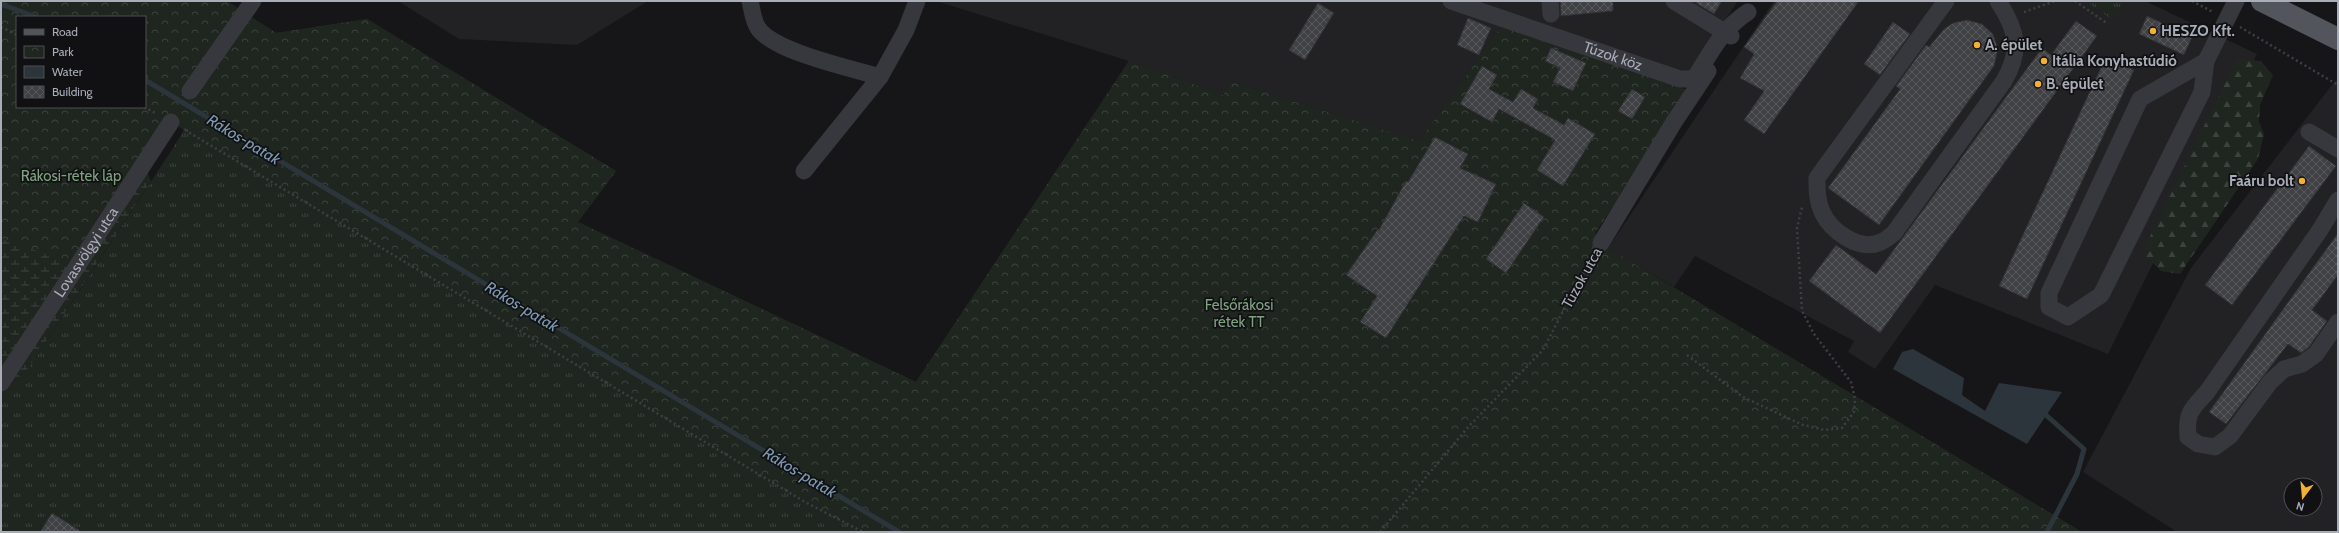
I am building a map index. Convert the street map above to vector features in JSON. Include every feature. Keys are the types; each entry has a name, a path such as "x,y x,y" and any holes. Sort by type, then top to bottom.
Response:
{"main road":[{"path":"2262,1 2338,40"}],"street":[{"path":"190,91 253,1"},
{"path":"750,1 757,27 768,38 789,49 880,77"},
{"path":"804,171 880,77 906,30 917,1"},
{"name":"Túzok köz","path":"1451,1 1680,79 1690,79 1696,76 1728,34"},
{"path":"1675,1 1728,34"},
{"path":"1946,1 1817,178 1817,198 1821,212 1829,224 1839,234 1852,241 1866,244 1880,243 1894,233 2004,81 2011,68 2015,55 2016,40 2008,17 1998,1"},
{"path":"2206,61 2140,99 2049,293 2049,307 2068,317 2101,295 2202,92 2206,61 2236,1"},
{"name":"Túzok utca","path":"1601,243 1728,34 1751,7"},
{"name":"Lovasvölgyi utca","path":"1,383 171,122"},
{"path":"2309,132 2338,149"},
{"path":"2338,200 2320,230 2207,392 2191,409 2186,420 2188,437 2198,444 2214,447 2230,436 2270,382 2284,369 2302,364 2316,354 2338,322"}],"path":[{"path":"2008,17 2055,1"},
{"path":"2075,1 2108,24"},
{"path":"2192,1 2338,85"},
{"path":"1,27 16,35"},
{"path":"171,122 805,502 863,532"},
{"path":"1687,355 1743,397 1803,425 1825,430 1842,428 1854,412 1855,400 1851,382 1814,334 1802,311 1797,228 1802,206"},
{"name":"Túzok utca","path":"1380,532 1469,426 1543,350 1593,253 1601,243"}],"shaded area":[{"path":"398,1 648,1 577,45 459,39"},
{"path":"936,1 1738,1 1680,88 1503,24 1419,141 1232,82 1223,95 1129,61"},
{"path":"1774,1 2145,1 2257,54 2108,354 1935,285 1875,369 1848,352 1854,341 1695,256 1674,287 1608,248"},
{"path":"2338,77 2338,532 2177,532 2083,472 2191,268"}],"green space":[{"name":"Felsőrákosi rétek TT","path":"1,1 227,1 276,33 367,19 616,171 578,222 916,382 1129,61 1223,95 1232,82 1419,141 1503,24 1690,91 1595,233 1608,248 2082,532 863,532 805,502 171,122 79,266 1,238"},
{"name":"Felsőrákosi rétek TT","path":"227,1 276,33 367,19 616,171 578,222 916,382 1129,61 1223,95 1232,82 1419,141 1503,24 1690,91 1595,233 1608,248 2082,532 1,532 1,392 28,369 173,148 231,52"},
{"path":"2085,1 2124,1 2114,21"},
{"name":"Rákosi-rétek láp","path":"1,46 16,108 118,108 151,181 28,369 1,392"},
{"path":"2237,59 2261,61 2273,75 2260,105 2259,122 2264,134 2258,159 2180,274 2161,271 2146,256 2145,247"}],"water":[{"path":"1913,349 1964,378 1962,395 1985,411 1999,383 2062,392 2027,444 1893,369 1902,352"}],"building":[{"path":"1560,1 1613,1 1613,11 1561,16"},
{"path":"1693,1 1722,1 1714,14"},
{"path":"1777,1 1859,1 1764,134 1744,120 1764,91 1740,78 1754,54 1744,47"},
{"path":"1318,3 1334,13 1305,60 1289,50"},
{"path":"2147,16 2192,37 2184,55 2139,34"},
{"path":"1468,18 1491,28 1479,55 1457,45"},
{"path":"1967,20 1982,24 1993,34 1998,49 1994,66 1879,225 1828,188 1900,89 1896,86 1926,45 1929,47 1944,29 1953,23"},
{"path":"2076,21 2097,36 1880,333 1809,281 1836,245 1876,274 2042,48 2051,55"},
{"path":"1893,22 1910,34 1880,75 1864,64"},
{"path":"1551,48 1586,63 1573,91 1553,82 1560,68 1545,61"},
{"path":"2106,57 2134,70 2027,299 1999,286"},
{"path":"1482,66 1497,75 1489,89 1513,102 1521,89 1538,99 1533,108 1564,125 1568,118 1595,134 1563,186 1537,170 1555,140 1499,109 1492,122 1460,104"},
{"path":"1632,89 1645,97 1632,119 1618,111"},
{"path":"1435,137 1468,154 1460,168 1496,184 1478,222 1464,216 1386,338 1360,322 1377,296 1346,275 1378,229 1379,230 1406,181 1408,182"},
{"path":"2309,146 2336,166 2232,305 2205,285"},
{"path":"1524,203 1544,217 1506,273 1486,259"},
{"path":"2338,233 2338,275 2312,310 2327,321 2309,347 2301,353 2288,344 2226,424 2209,412"},
{"path":"52,513 82,532 40,532"}],"waterway":[{"name":"Rákos-patak","path":"1,4 33,16"},
{"name":"Rákos-patak","path":"146,81 899,532"},
{"path":"2046,415 2084,449 2077,474 2047,532"}],"place":[{"name":"HESZO Kft.","path":"2153,31"},
{"name":"A. épület","path":"1977,45"},
{"name":"Itália Konyhastúdió","path":"2044,61"},
{"name":"B. épület","path":"2038,84"},
{"name":"Faáru bolt","path":"2302,181"}]}
